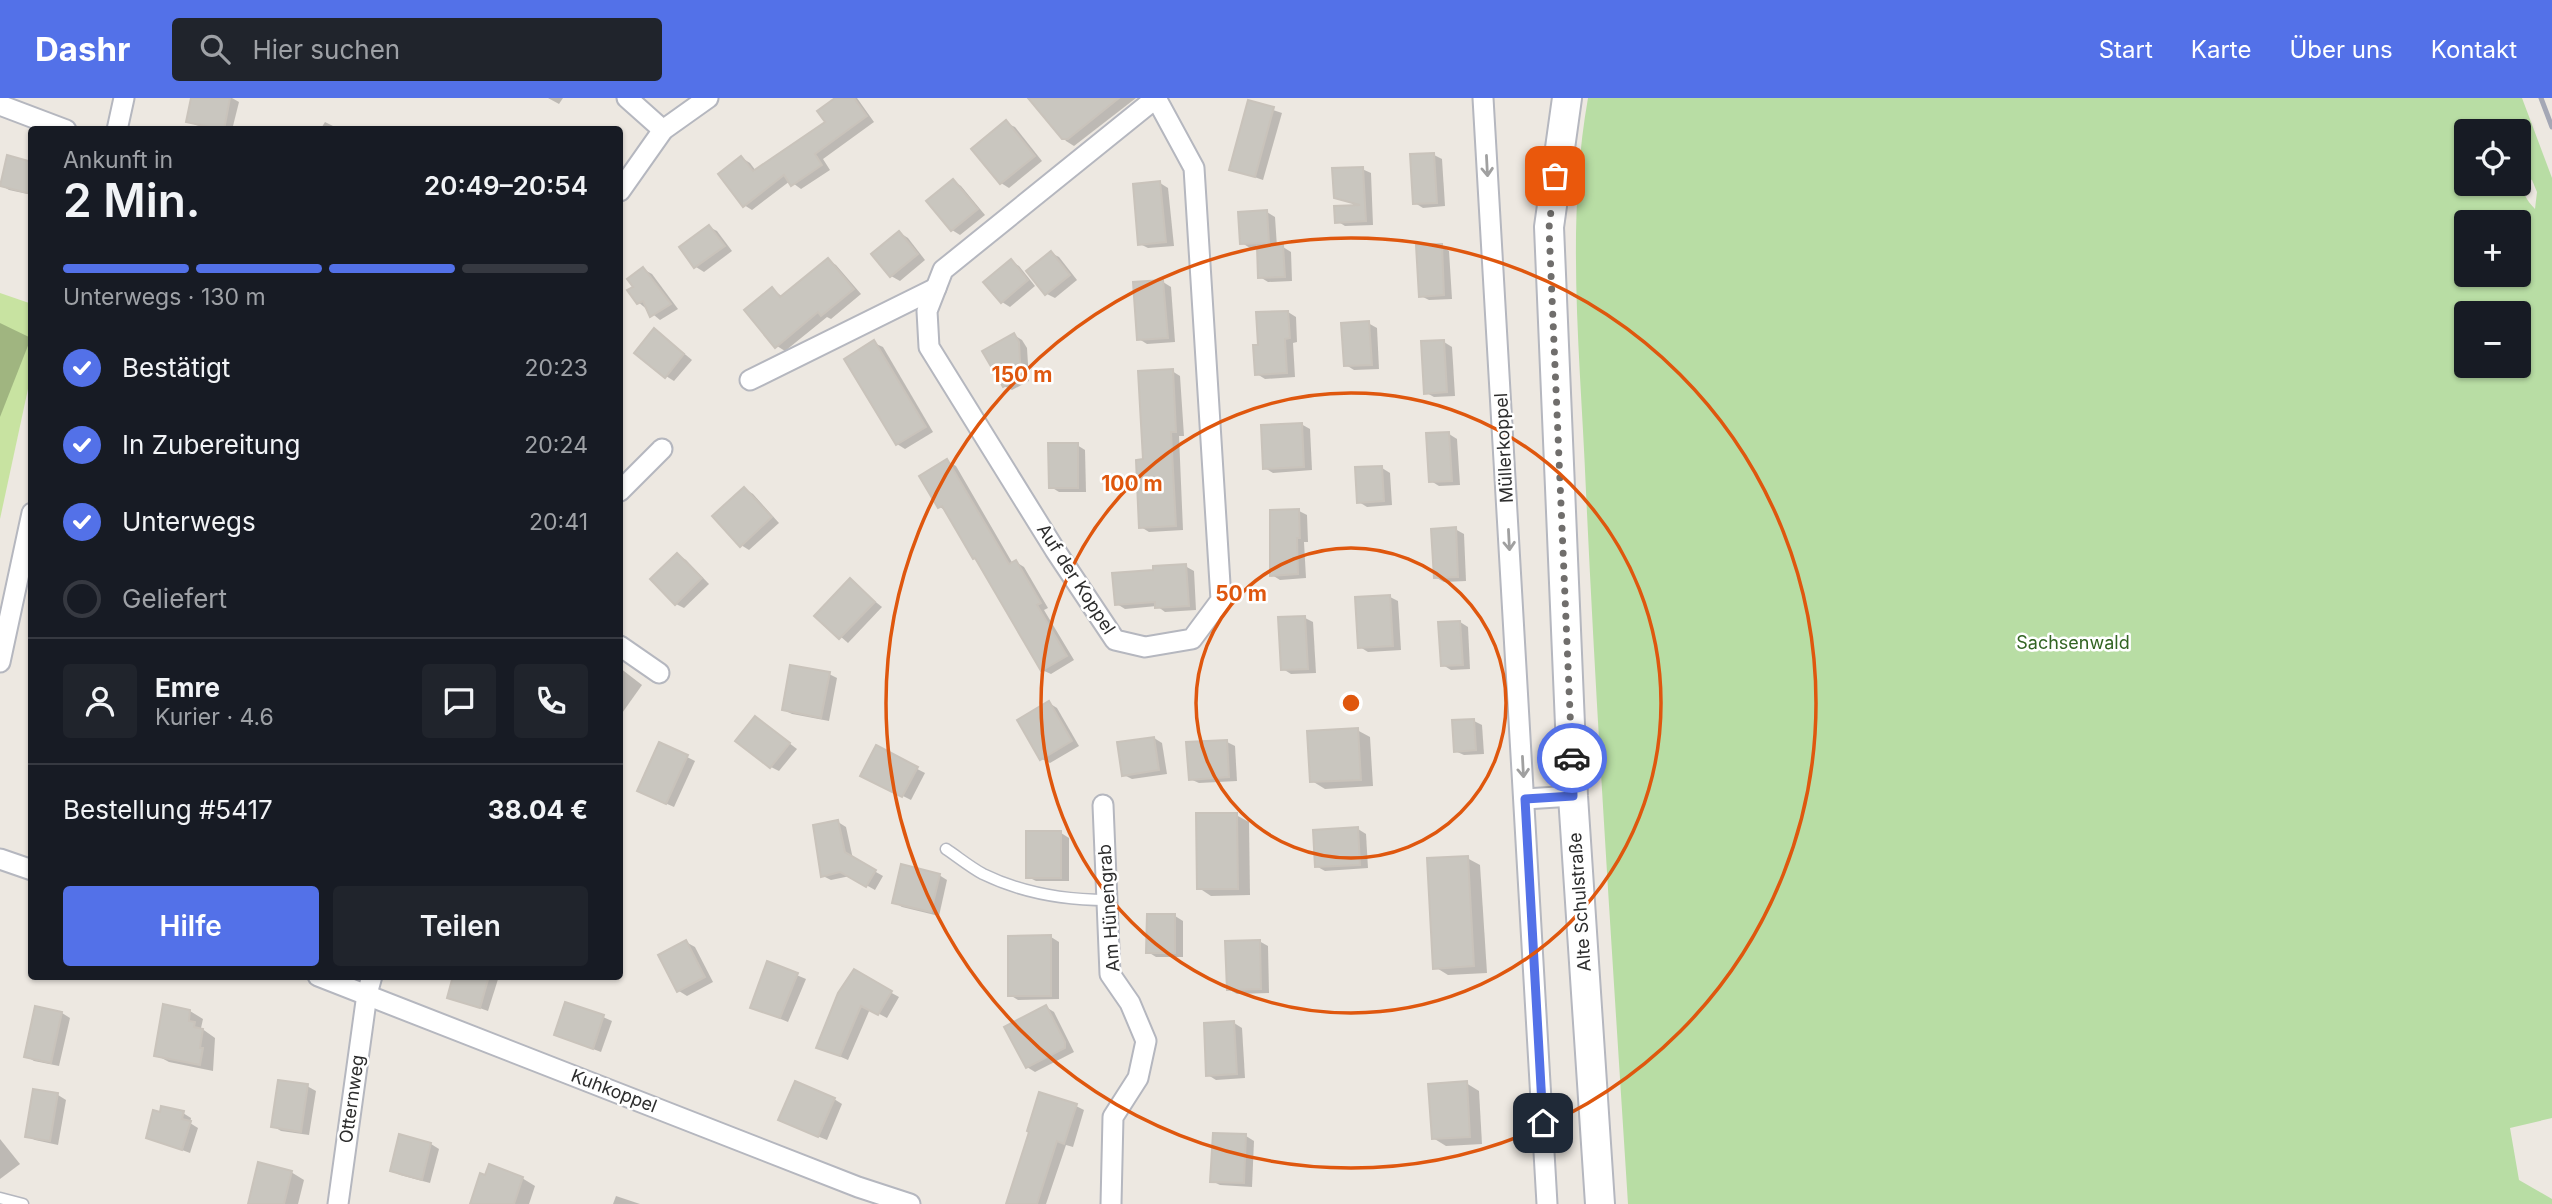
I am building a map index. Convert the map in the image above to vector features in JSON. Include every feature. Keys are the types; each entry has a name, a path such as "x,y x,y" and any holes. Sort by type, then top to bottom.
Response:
{"main road":[{"name":"Alte Schulstraße","path":"1567,98 1549,228 1573,796 1600,1204"}],"street":[{"path":"118,126 124,98"},
{"path":"628,98 663,130"},
{"path":"623,187 663,130 708,98"},
{"name":"Auf der Koppel","path":"1156,98 1194,169 1222,600 1192,639 1145,647 1115,640 1055,550 929,347 927,311 943,270 1156,98"},
{"name":"Müllerkoppel","path":"1483,98 1547,1204"},
{"path":"0,105 55,126"},
{"path":"750,380 936,288"},
{"path":"623,488 662,449"},
{"path":"0,662 28,532"},
{"path":"623,648 659,673"},
{"path":"1525,799 1573,796"},
{"name":"Am Hünengrab","path":"1103,806 1110,974 1130,1003 1146,1041 1138,1078 1113,1117 1111,1204"},
{"path":"0,859 28,869"},
{"name":"Kuhkoppel","path":"339,980 370,986 857,1196 910,1204"},
{"name":"Otternweg","path":"338,1204 370,986"}],"lane":[{"path":"946,849 982,873 1040,894 1076,900 1107,900"},
{"path":"0,1198 23,1204"}],"green space":[{"name":"Sachsenwald","path":"1588,98 2522,98 2530,119 2454,119 2454,196 2525,196 2535,209 2537,192 2531,180 2531,122 2552,178 2552,1118 2510,1128 2519,1180 2552,1199 2552,1204 1628,1204 1600,759 1578,344 1577,196"},
{"path":"0,293 28,303 28,389 0,519"}],"building":[{"path":"191,98 230,98 225,126 186,122"},
{"path":"835,98 854,98 867,116 815,154 822,165 791,186 784,175 743,207 718,174 741,156 753,171 825,122 817,111"},
{"path":"1028,98 1119,98 1068,139 1062,139"},
{"path":"1248,100 1274,107 1255,177 1229,170"},
{"path":"1006,120 1035,156 1000,184 971,149"},
{"path":"1434,153 1437,203 1413,204 1410,154"},
{"path":"7,155 28,161 28,193 0,186"},
{"path":"1363,167 1366,221 1335,223 1334,206 1360,205 1334,198 1332,168"},
{"path":"953,179 978,209 951,231 926,201"},
{"path":"1160,181 1166,242 1138,245 1133,184"},
{"path":"1267,210 1269,243 1240,244 1238,212"},
{"path":"709,225 725,246 694,268 679,247"},
{"path":"899,231 918,254 890,277 871,254"},
{"path":"1442,244 1444,295 1419,297 1416,245"},
{"path":"1283,245 1285,277 1258,278 1257,246"},
{"path":"1051,251 1070,275 1045,295 1026,271"},
{"path":"828,258 854,289 821,316 818,312 775,348 744,310 772,287 780,297"},
{"path":"1011,259 1028,280 1001,303 983,282"},
{"path":"643,267 671,304 650,317 643,301 637,304 627,290 633,287 627,279"},
{"path":"1163,280 1168,338 1137,340 1133,282"},
{"path":"1288,311 1290,338 1285,339 1287,373 1255,375 1253,345 1258,345 1256,312"},
{"path":"1369,321 1372,365 1344,366 1341,323"},
{"path":"654,328 684,354 665,378 634,353"},
{"path":"1014,333 1019,342 1021,377 1003,387 982,351"},
{"path":"874,340 926,427 896,445 844,359"},
{"path":"1444,340 1447,392 1424,394 1421,341"},
{"path":"1173,369 1176,432 1171,432 1176,526 1139,528 1136,460 1143,459 1138,371"},
{"path":"1302,423 1304,467 1263,469 1261,425"},
{"path":"1449,432 1452,481 1429,482 1426,433"},
{"path":"1048,443 1078,443 1078,488 1049,488"},
{"path":"947,459 1009,564 1016,560 1041,603 1037,605 1067,656 1041,671 975,558 973,559 942,506 938,508 919,476"},
{"path":"1382,466 1384,501 1357,503 1355,467"},
{"path":"744,487 772,517 740,547 712,516"},
{"path":"1299,509 1298,574 1270,576 1270,510"},
{"path":"1456,527 1458,577 1434,578 1431,529"},
{"path":"677,553 702,578 675,605 650,579"},
{"path":"1186,564 1189,606 1155,608 1155,602 1115,605 1112,573"},
{"path":"850,578 875,602 839,639 814,616"},
{"path":"1390,595 1393,646 1358,648 1355,597"},
{"path":"1305,616 1308,669 1281,670 1278,617"},
{"path":"1460,621 1463,665 1441,666 1438,622"},
{"path":"790,665 830,672 821,718 782,710"},
{"path":"1049,701 1072,741 1040,760 1017,720"},
{"path":"755,716 790,743 770,768 735,741"},
{"path":"1474,719 1476,750 1454,752 1452,720"},
{"path":"1358,728 1361,780 1310,782 1307,731"},
{"path":"1154,737 1159,770 1122,776 1117,742"},
{"path":"1227,740 1229,777 1189,780 1186,742"},
{"path":"659,742 688,755 666,804 637,791"},
{"path":"876,745 918,767 902,797 860,776"},
{"path":"1196,813 1237,813 1238,889 1197,889"},
{"path":"838,820 845,852 876,870 866,887 840,872 821,877 813,825"},
{"path":"1358,827 1360,865 1315,867 1313,830"},
{"path":"1026,831 1061,831 1061,878 1026,878"},
{"path":"1468,856 1474,966 1433,969 1427,858"},
{"path":"901,864 940,874 931,912 892,903"},
{"path":"1147,914 1175,914 1175,953 1146,953"},
{"path":"1051,935 1051,996 1008,996 1008,936"},
{"path":"686,940 705,977 677,992 658,955"},
{"path":"1260,940 1261,989 1227,990 1225,941"},
{"path":"767,961 798,973 780,1018 750,1008"},
{"path":"854,969 892,991 878,1015 861,1006 840,1056 816,1048 838,993"},
{"path":"452,980 488,980 480,1008 447,998"},
{"path":"565,1002 604,1015 593,1049 554,1035"},
{"path":"163,1004 190,1010 189,1021 195,1022 194,1027 203,1029 200,1065 154,1056"},
{"path":"1046,1005 1065,1042 1065,1048 1026,1068 1004,1027"},
{"path":"35,1006 62,1012 51,1063 24,1057"},
{"path":"1234,1021 1237,1074 1206,1076 1204,1023"},
{"path":"278,1080 308,1084 301,1132 271,1127"},
{"path":"795,1081 835,1098 818,1137 778,1120"},
{"path":"1467,1081 1470,1137 1432,1139 1428,1084"},
{"path":"33,1089 58,1093 50,1141 25,1137"},
{"path":"1039,1092 1077,1104 1064,1144 1057,1141 1037,1204 1006,1204 1029,1132 1027,1131"},
{"path":"161,1106 184,1111 182,1119 191,1121 182,1150 146,1138 153,1110 160,1112"},
{"path":"1213,1133 1246,1134 1244,1183 1210,1182"},
{"path":"399,1134 431,1143 422,1180 390,1171"},
{"path":"258,1162 292,1171 284,1204 248,1204"},
{"path":"489,1164 523,1177 514,1204 470,1204 480,1173 485,1175"}],"railway":[{"path":"2541,98 2552,127"}],"way so far":[{"path":"1555,176 1549,228 1572,758"}],"route":[{"path":"1543,1123 1525,799 1573,796 1572,758"}]}
